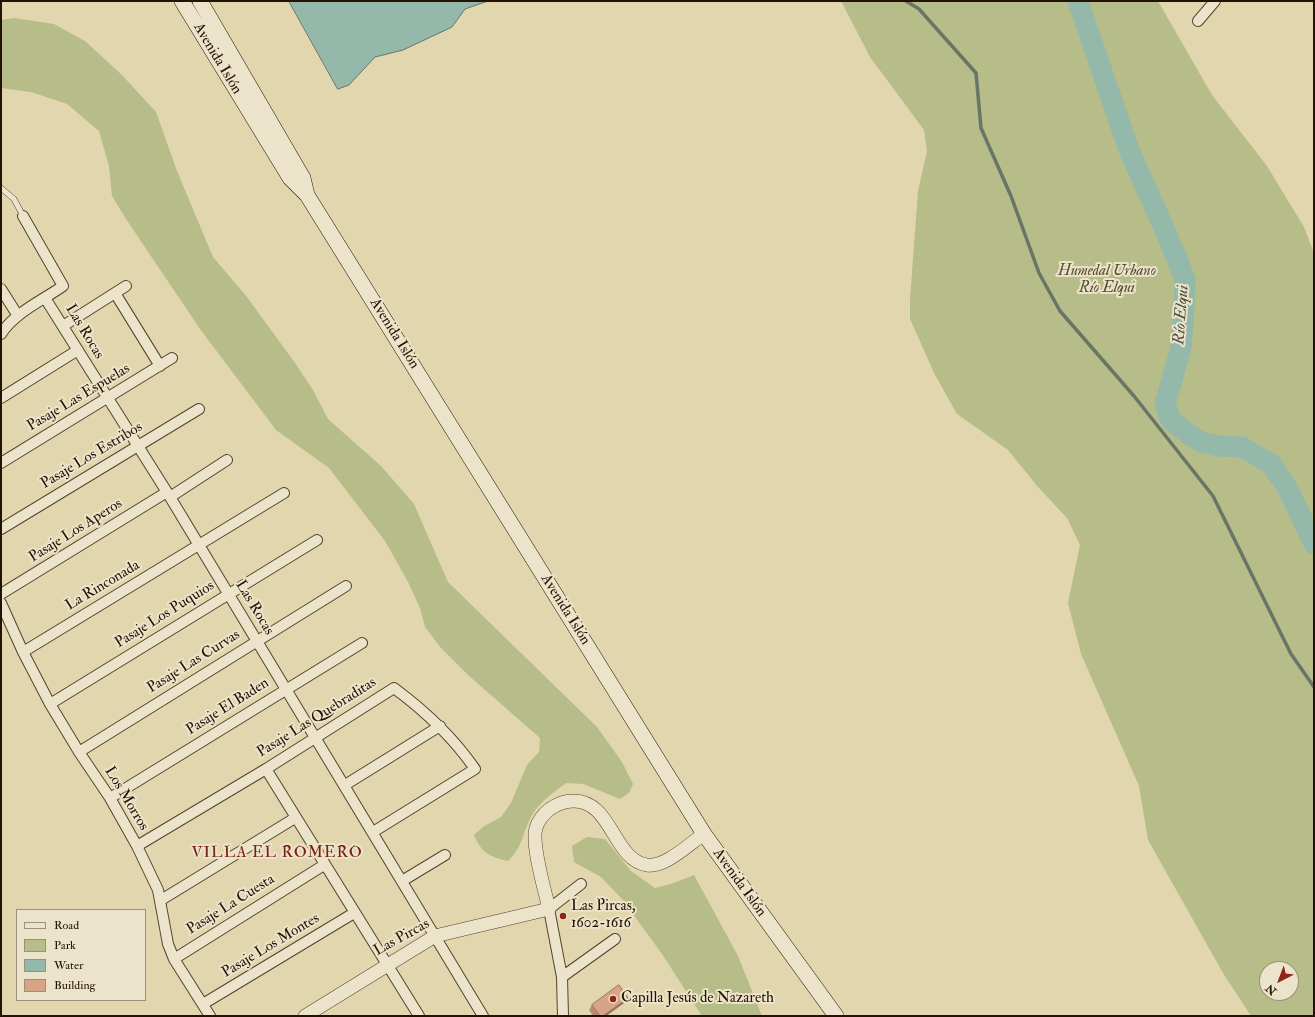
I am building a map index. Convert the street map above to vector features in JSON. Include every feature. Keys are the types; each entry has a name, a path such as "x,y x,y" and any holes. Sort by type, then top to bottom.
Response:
{"main road":[{"name":"Avenida Islón","path":"182,1 290,178 307,194 704,834 836,1016"},
{"name":"Avenida Islón","path":"200,1 304,178 307,194"}],"street":[{"path":"1198,21 1215,1"},
{"path":"1,334 5,328 18,316 63,286 23,216"},
{"path":"63,326 126,286"},
{"path":"1,289 18,316"},
{"path":"115,293 160,366"},
{"name":"Las Rocas","path":"45,298 168,494 483,1016"},
{"path":"1,398 78,350"},
{"name":"Pasaje Las Espuelas","path":"1,462 107,399 172,358"},
{"name":"Pasaje Los Estribos","path":"1,529 137,445 199,409"},
{"name":"Pasaje Los Aperos","path":"1,594 227,460"},
{"name":"La Rinconada","path":"23,652 284,492"},
{"name":"Pasaje Los Puquios","path":"50,704 317,540"},
{"name":"Pasaje Las Curvas","path":"79,752 346,586"},
{"name":"Los Morros","path":"1,603 23,652 50,704 79,752 110,798 137,846 158,890 168,944 174,959 210,1016"},
{"name":"Pasaje El Baden","path":"110,798 362,643"},
{"name":"Pasaje Las Quebraditas","path":"137,846 266,769 394,688 417,705 440,726 475,769 373,832"},
{"path":"345,785 440,726"},
{"path":"266,769 324,865 419,1016"},
{"path":"563,1016 562,977 538,859 536,829 540,819 558,804 582,801 591,805 599,813 625,850 635,860 645,865 654,866 663,863 704,834"},
{"path":"161,900 295,818"},
{"path":"402,881 445,855"},
{"name":"Pasaje La Cuesta","path":"174,959 324,865"},
{"path":"549,909 581,884"},
{"name":"Las Pircas","path":"305,1016 387,964 435,936 549,909"},
{"name":"Pasaje Los Montes","path":"203,1004 354,913"},
{"path":"562,977 615,939"}],"lane":[{"path":"1,188 14,199 23,216"}],"green space":[{"name":"Humedal Urbano Río Elqui","path":"841,1 1158,1 1212,95 1267,166 1304,227 1314,253 1314,1016 1251,1016 1223,973 1148,840 1139,786 1081,654 1068,603 1080,545 1067,518 1038,487 1008,450 957,414 935,375 910,319 910,299 918,191 927,151 924,130 870,57"},
{"path":"14,18 54,24 85,41 122,75 156,112 177,171 213,257 247,297 295,363 313,390 328,419 381,466 414,504 448,582 597,727 622,762 633,784 629,793 620,799 583,784 566,783 547,798 534,812 517,851 508,861 496,858 483,850 474,835 483,827 501,817 511,803 527,765 539,752 540,738 468,675 441,648 425,627 420,608 408,582 385,541 329,468 276,430 200,329 112,196 109,166 99,131 67,104 31,92 1,88 1,20"},
{"path":"587,837 605,839 631,871 655,888 674,883 694,875 738,956 762,1016 702,1016 662,954 622,899 601,877 574,862 572,846"}],"water":[{"path":"289,1 488,1 465,9 452,27 403,50 375,57 349,85 338,89"}],"building":[{"name":"Capilla Jesús de Nazareth","path":"619,985 628,998 603,1016 600,1016 592,1005"}],"waterway":[{"path":"906,1 919,9 976,73 981,128 1011,196 1039,273 1060,311 1134,396 1213,496 1291,654 1314,687"},
{"name":"Río Elqui","path":"1078,1 1129,150 1185,279 1181,348 1165,404 1168,414 1172,421 1201,442 1218,446 1242,447 1271,464 1287,487 1314,544"}],"place":[{"name":"Las Pircas, 1602-1616","path":"563,916"},
{"name":"Capilla Jesús de Nazareth","path":"613,999"}],"district":[{"name":"VILLA EL ROMERO","path":"277,854"}]}
